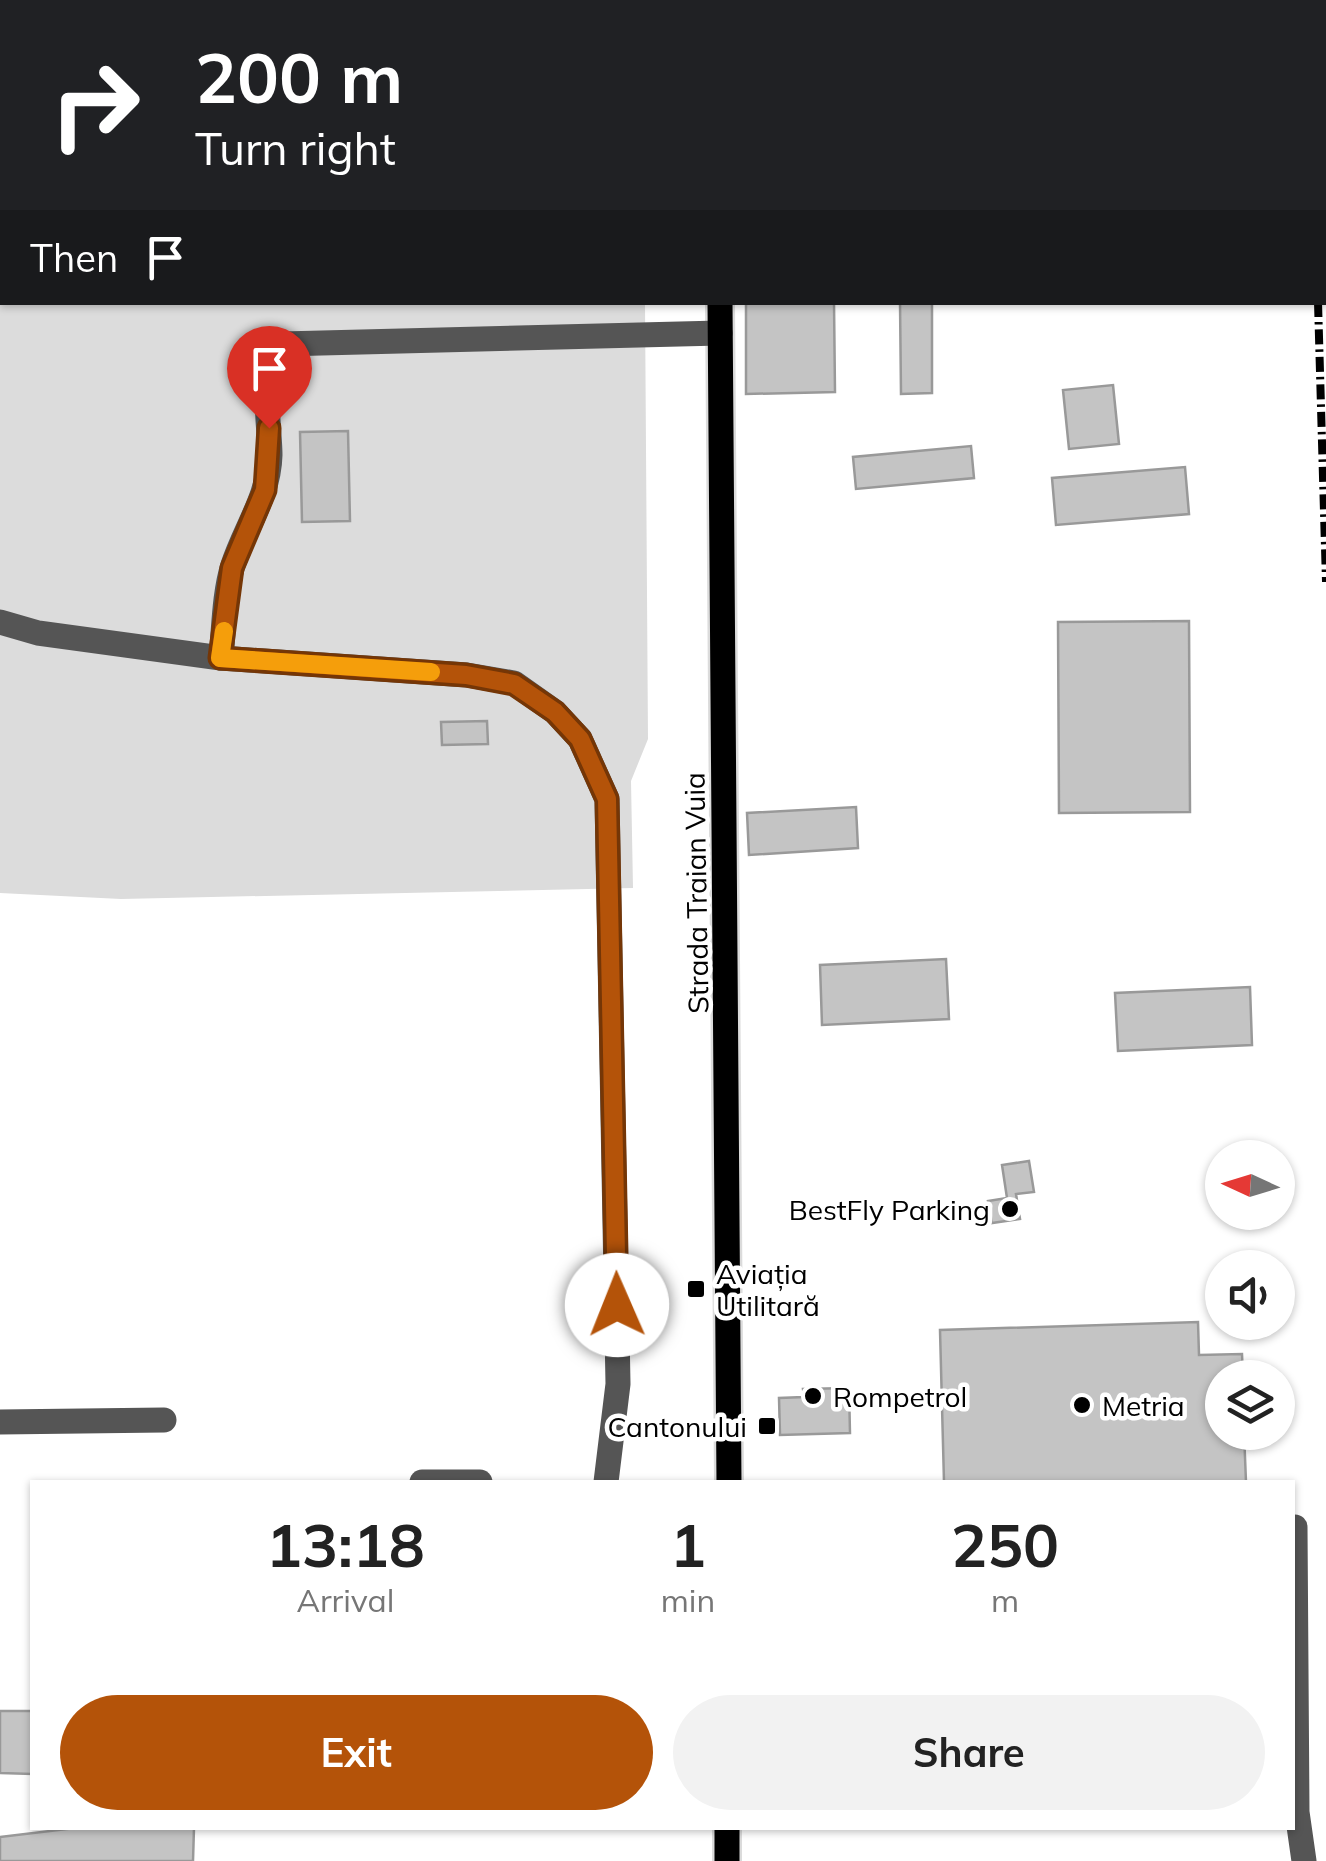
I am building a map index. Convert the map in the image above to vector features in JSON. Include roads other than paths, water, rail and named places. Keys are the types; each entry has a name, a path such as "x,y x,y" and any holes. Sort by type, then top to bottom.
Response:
{"main road":[{"name":"Strada Traian Vuia","path":"720,305 729,1480"},
{"path":"727,1830 727,1861"}],"lane":[{"path":"220,658 232,568 265,490 270,459 268,366 275,349 282,344 720,334"},
{"path":"0,622 38,633 220,658 466,675 514,684 555,712 580,739 607,799 618,1384 606,1480"},
{"path":"0,1422 164,1420"},
{"path":"1295,1527 1295,1812 1304,1861"}],"railway":[{"path":"1318,305 1326,582"}],"place":[{"name":"BestFly Parking","path":"1010,1209"},
{"name":"Aviația Utilitară","path":"696,1289"},
{"name":"Rompetrol","path":"813,1396"},
{"name":"Metria","path":"1082,1405"},
{"name":"Cantonului","path":"767,1426"}]}
